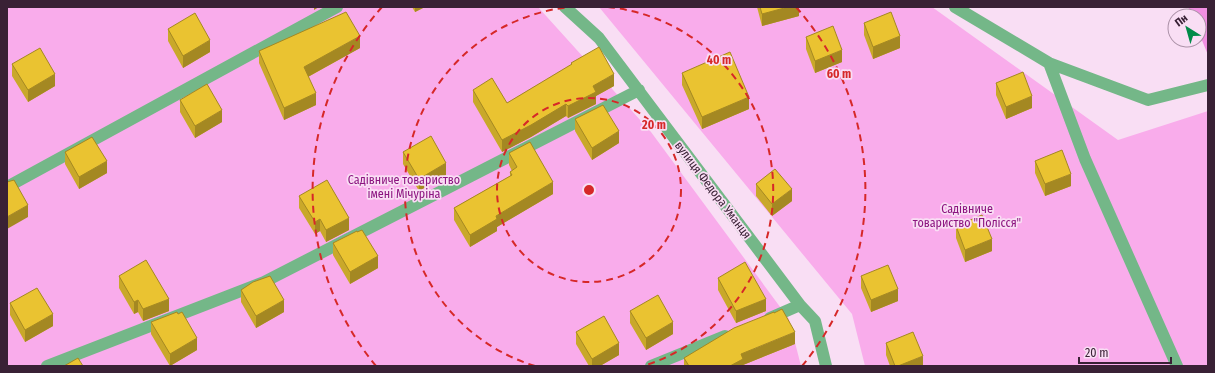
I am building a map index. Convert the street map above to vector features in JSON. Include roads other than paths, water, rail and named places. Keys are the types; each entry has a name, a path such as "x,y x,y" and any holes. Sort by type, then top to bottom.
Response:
{"street":[{"path":"7,187 337,7"},
{"name":"вулиця Федора Уманця","path":"565,7 599,38 800,306 815,321 826,366"},
{"path":"955,7 1049,63 1148,100 1208,85"},
{"path":"1049,63 1084,159 1177,366"},
{"path":"48,366 264,282 638,90"},
{"path":"758,322 800,306"},
{"path":"651,366 737,331"}],"park label":[{"name":"Садівниче товариство імені Мічуріна","path":"404,187"},
{"name":"Садівниче товариство \"Полісся\"","path":"967,216"}]}
